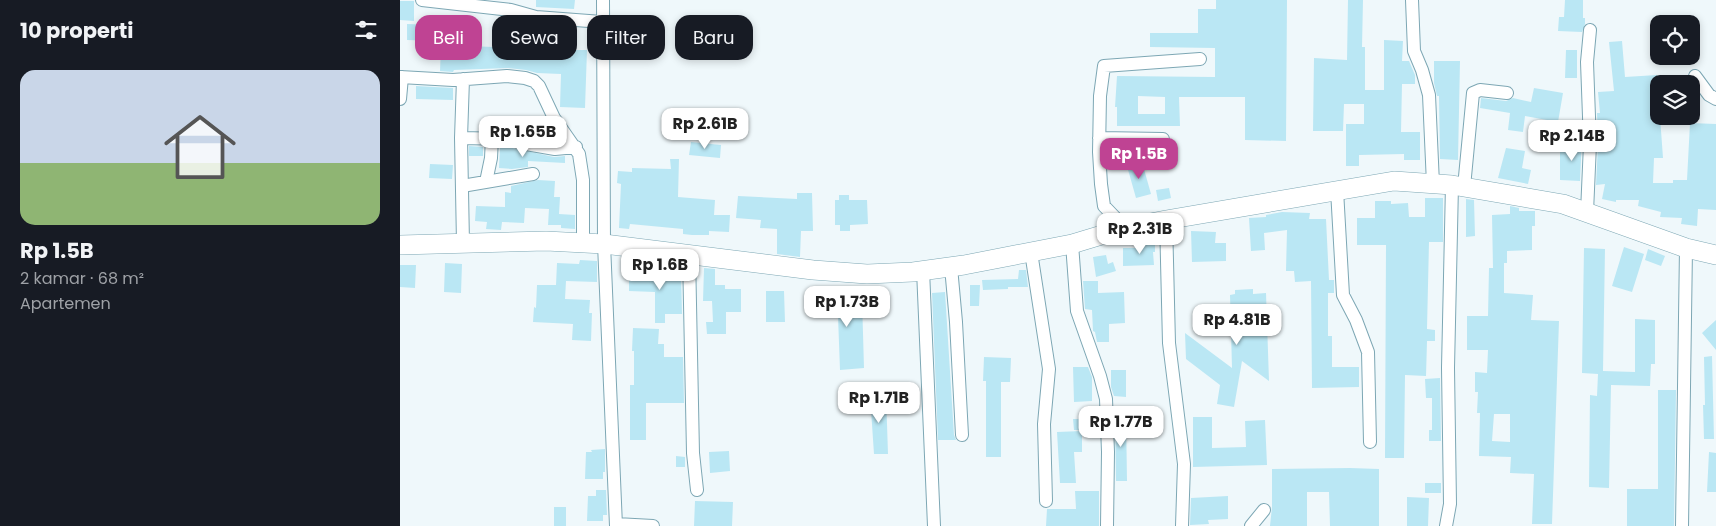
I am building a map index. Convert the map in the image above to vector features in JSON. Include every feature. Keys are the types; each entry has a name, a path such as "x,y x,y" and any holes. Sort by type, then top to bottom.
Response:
{"highway":[{"path":"400,245 546,241 604,244 778,267 867,274 950,267 1072,244 1125,228 1166,220 1394,181 1458,186 1563,204 1686,248 1716,255"}],"street":[{"path":"422,0 511,10 536,17 587,21"},
{"path":"602,0 602,15"},
{"path":"1412,0 1414,51 1429,95 1433,184"},
{"path":"1587,212 1590,144 1587,62 1590,30"},
{"path":"1125,228 1104,206 1101,184 1099,138 1104,66 1200,59"},
{"path":"602,60 604,244 616,525 653,526"},
{"path":"400,99 401,77 463,79 507,76 534,81 539,86 554,118 578,152 582,180 584,243"},
{"path":"463,79 461,138 463,243"},
{"path":"1700,83 1709,95 1716,99"},
{"path":"1446,526 1450,504 1448,368 1458,186 1473,93 1480,90 1507,93"},
{"path":"461,138 516,140 544,148 603,154"},
{"path":"486,182 491,158 492,138"},
{"path":"1099,138 1163,139"},
{"path":"462,186 533,174"},
{"path":"1338,190 1343,295 1356,320 1368,352 1370,442"},
{"path":"1166,220 1169,343 1184,464 1182,526"},
{"path":"1072,244 1077,311 1100,376 1106,399 1108,452 1107,526"},
{"path":"1682,526 1686,248"},
{"path":"1031,252 1049,369 1044,424 1046,501"},
{"path":"689,254 693,453 697,490"},
{"path":"950,267 956,322 962,435"},
{"path":"923,270 934,526"},
{"path":"1251,526 1264,510"}],"building":[{"path":"536,0 575,0 574,9 536,7"},
{"path":"1216,0 1287,0 1286,141 1245,140 1245,97 1179,97 1180,126 1117,126 1117,107 1115,107 1117,76 1215,77 1215,48 1150,47 1150,33 1198,33 1198,9 1216,9","holes":["1138,96 1165,97 1165,114 1138,114"]},
{"path":"1348,0 1363,0 1362,47 1365,47 1365,90 1384,90 1384,40 1403,41 1402,61 1409,61 1415,75 1415,84 1402,84 1401,132 1420,132 1420,160 1404,160 1404,154 1359,155 1359,166 1346,166 1346,124 1364,124 1364,104 1344,104 1343,131 1313,131 1314,58 1347,60"},
{"path":"1565,0 1583,0 1585,24 1582,32 1558,31 1559,17 1564,17"},
{"path":"400,1 414,1 414,21 400,20"},
{"path":"407,24 415,24 415,40 407,40"},
{"path":"1622,41 1625,77 1650,75 1650,125 1661,125 1663,158 1654,158 1653,183 1673,183 1673,180 1687,180 1690,125 1716,124 1716,210 1698,209 1697,226 1681,224 1682,218 1660,217 1661,212 1638,206 1639,200 1616,200 1616,202 1602,199 1605,184 1596,185 1597,113 1600,113 1598,92 1614,91 1609,42"},
{"path":"482,47 492,47 492,60 577,60 577,50 587,50 585,108 560,107 561,74 537,73 508,68 454,70 453,72 440,71 440,60 482,60"},
{"path":"1566,50 1577,50 1577,78 1565,78"},
{"path":"1434,61 1460,61 1458,160 1440,159 1439,96 1437,96 1434,83"},
{"path":"416,86 453,88 453,100 416,99"},
{"path":"1534,88 1563,93 1558,122 1525,116 1523,132 1508,130 1510,113 1480,108 1481,98 1506,101 1513,98 1531,102"},
{"path":"1574,137 1582,137 1580,181 1560,180 1560,151 1574,151"},
{"path":"691,142 721,145 720,158 689,155"},
{"path":"469,146 483,147 483,156 469,156"},
{"path":"500,147 554,157 565,156 565,163 528,161 528,167 499,168"},
{"path":"1506,148 1525,151 1522,168 1531,170 1528,184 1498,178"},
{"path":"670,159 679,159 678,197 715,200 714,215 730,215 729,232 709,231 709,235 692,235 683,234 683,229 630,224 629,229 619,228 621,184 617,183 618,171 632,172 632,168 671,169"},
{"path":"1115,160 1124,160 1124,169 1115,169"},
{"path":"1142,162 1151,194 1136,198 1127,166"},
{"path":"430,164 453,165 452,179 429,178"},
{"path":"538,180 555,181 554,197 560,197 559,214 575,215 575,229 561,228 561,225 548,225 549,209 525,208 524,223 502,222 501,230 486,229 487,222 475,221 476,206 505,207 505,192 511,193 511,186"},
{"path":"1169,188 1171,198 1158,201 1156,190"},
{"path":"797,193 812,193 813,231 801,231 800,257 777,254 777,229 760,228 761,220 736,218 738,196 797,199"},
{"path":"839,195 849,195 849,200 867,200 868,224 850,225 850,231 840,231 840,225 835,225 835,200 839,200"},
{"path":"1425,198 1443,198 1443,242 1429,242 1427,329 1435,330 1435,341 1427,341 1426,376 1405,375 1404,458 1385,458 1386,245 1357,245 1357,218 1375,218 1375,201 1391,201 1391,204 1408,203 1409,217 1425,217"},
{"path":"1466,199 1474,200 1475,236 1466,237"},
{"path":"1510,206 1519,208 1519,211 1535,211 1535,226 1532,226 1532,250 1507,251 1507,263 1504,263 1504,293 1533,295 1531,320 1559,321 1552,524 1532,524 1534,474 1510,473 1511,457 1479,456 1480,413 1477,413 1478,392 1475,392 1475,372 1487,373 1488,350 1467,350 1467,316 1488,316 1489,268 1493,268 1492,215 1510,214","holes":["1494,414 1510,414 1510,442 1492,441"]},
{"path":"1282,212 1310,213 1309,219 1326,219 1329,280 1334,280 1334,293 1328,293 1328,336 1332,336 1332,367 1359,367 1359,387 1312,388 1311,281 1295,282 1294,271 1286,271 1287,230 1264,233 1265,250 1251,251 1249,218 1266,217 1266,215"},
{"path":"1191,231 1216,232 1215,243 1226,243 1226,261 1192,262"},
{"path":"1136,242 1155,242 1155,252 1153,252 1154,265 1123,266 1123,248 1136,248"},
{"path":"1624,247 1644,254 1632,292 1612,286"},
{"path":"1584,248 1605,249 1603,371 1635,372 1635,319 1655,320 1655,364 1651,364 1650,386 1611,385 1609,488 1589,487 1590,395 1597,396 1598,374 1582,373"},
{"path":"1648,249 1665,256 1661,266 1645,260"},
{"path":"1106,255 1108,264 1113,262 1116,271 1096,277 1093,257"},
{"path":"580,260 597,261 597,282 566,281 565,299 590,300 589,313 592,313 591,341 572,340 573,324 533,322 537,285 556,285 557,263 579,264"},
{"path":"445,263 462,264 461,293 444,292"},
{"path":"400,265 416,265 415,288 400,287"},
{"path":"704,268 715,269 715,285 725,285 725,289 741,289 741,312 726,312 726,334 707,334 706,322 713,322 712,301 703,301"},
{"path":"629,270 681,272 682,314 665,314 665,323 655,323 655,292 629,291"},
{"path":"1019,270 1026,270 1028,287 983,290 982,280 1018,279"},
{"path":"1083,281 1098,281 1098,293 1124,292 1125,323 1109,324 1109,342 1097,342 1095,332 1093,331 1092,310 1085,309"},
{"path":"970,285 980,285 979,306 970,306"},
{"path":"1253,289 1253,294 1266,293 1269,381 1242,361 1234,407 1217,404 1220,385 1186,359 1185,333 1232,368 1230,295 1235,294 1235,290"},
{"path":"823,290 837,290 836,300 862,299 864,368 840,370 838,316 822,316"},
{"path":"766,291 784,291 785,322 766,322"},
{"path":"945,292 954,435 956,440 938,440 932,293"},
{"path":"1716,320 1716,350 1702,333"},
{"path":"633,328 659,329 658,344 664,344 664,357 683,357 684,403 646,403 646,440 630,440 630,385 634,385"},
{"path":"1712,356 1714,439 1704,439 1704,357"},
{"path":"984,357 1011,358 1010,382 1001,382 1001,457 986,457 986,381 983,381"},
{"path":"1073,367 1088,367 1092,377 1092,401 1074,402"},
{"path":"1111,370 1126,370 1126,397 1114,396 1111,387"},
{"path":"1440,378 1441,441 1429,441 1429,430 1432,430 1432,398 1426,398 1425,379"},
{"path":"1658,390 1676,390 1674,526 1627,526 1627,489 1658,489"},
{"path":"886,394 888,454 874,454 870,395"},
{"path":"1115,415 1126,415 1127,481 1116,481"},
{"path":"1193,417 1212,417 1212,448 1246,447 1245,421 1265,420 1267,465 1193,467"},
{"path":"1073,419 1083,419 1083,430 1074,430"},
{"path":"1082,431 1082,452 1074,452 1076,483 1060,483 1057,432"},
{"path":"605,449 605,472 603,472 603,479 585,479 586,452"},
{"path":"729,451 730,471 710,473 709,452"},
{"path":"1709,452 1716,453 1716,492 1707,492"},
{"path":"676,456 685,457 685,467 676,467"},
{"path":"1272,469 1379,469 1379,526 1330,526 1329,492 1307,492 1307,526 1270,526"},
{"path":"1425,483 1441,483 1441,493 1425,493"},
{"path":"596,490 606,490 607,515 603,515 603,521 587,521 588,496 596,496"},
{"path":"1075,491 1099,491 1099,526 1046,526 1047,509 1076,509"},
{"path":"1228,496 1228,519 1208,520 1209,524 1190,525 1191,498"},
{"path":"1407,497 1429,498 1428,526 1407,526"},
{"path":"695,501 733,502 732,526 694,526"},
{"path":"554,507 566,507 566,526 554,526"}]}
